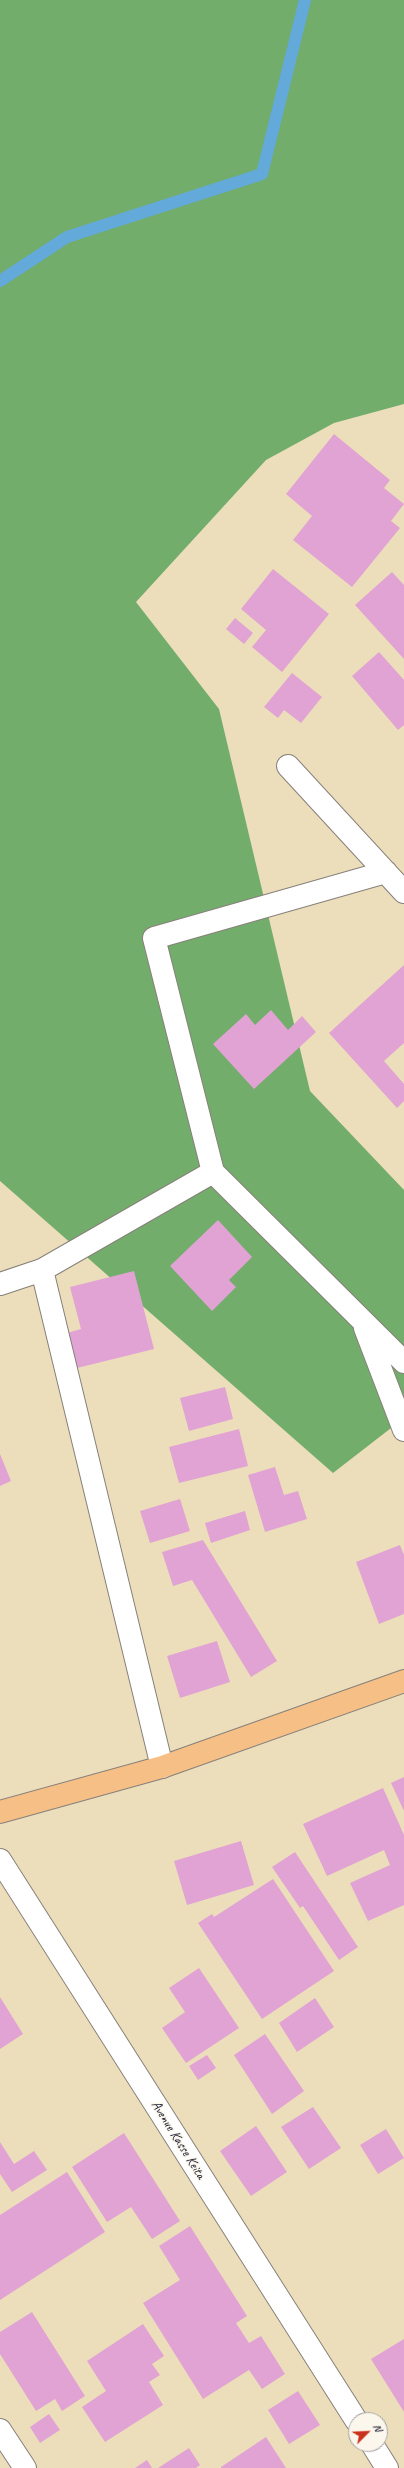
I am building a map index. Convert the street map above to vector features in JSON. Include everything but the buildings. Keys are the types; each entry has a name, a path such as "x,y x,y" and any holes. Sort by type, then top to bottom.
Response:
{"main road":[{"path":"0,1812 162,1767 404,1681"}],"street":[{"path":"288,766 404,892"},
{"path":"386,872 154,938 213,1172 404,1362"},
{"path":"0,1284 42,1270 213,1172"},
{"path":"42,1270 162,1767"},
{"path":"363,1321 404,1430"},
{"name":"Avenue Kasse Keita","path":"0,1860 351,2412"},
{"path":"0,2430 25,2468"},
{"path":"377,2452 387,2468"}],"green space":[{"path":"0,0 404,0 404,404 334,423 266,460 136,602 219,709 310,1091 404,1190 404,1418 333,1473 0,1181"}],"waterway":[{"path":"0,281 67,237 262,174 305,0"}]}
